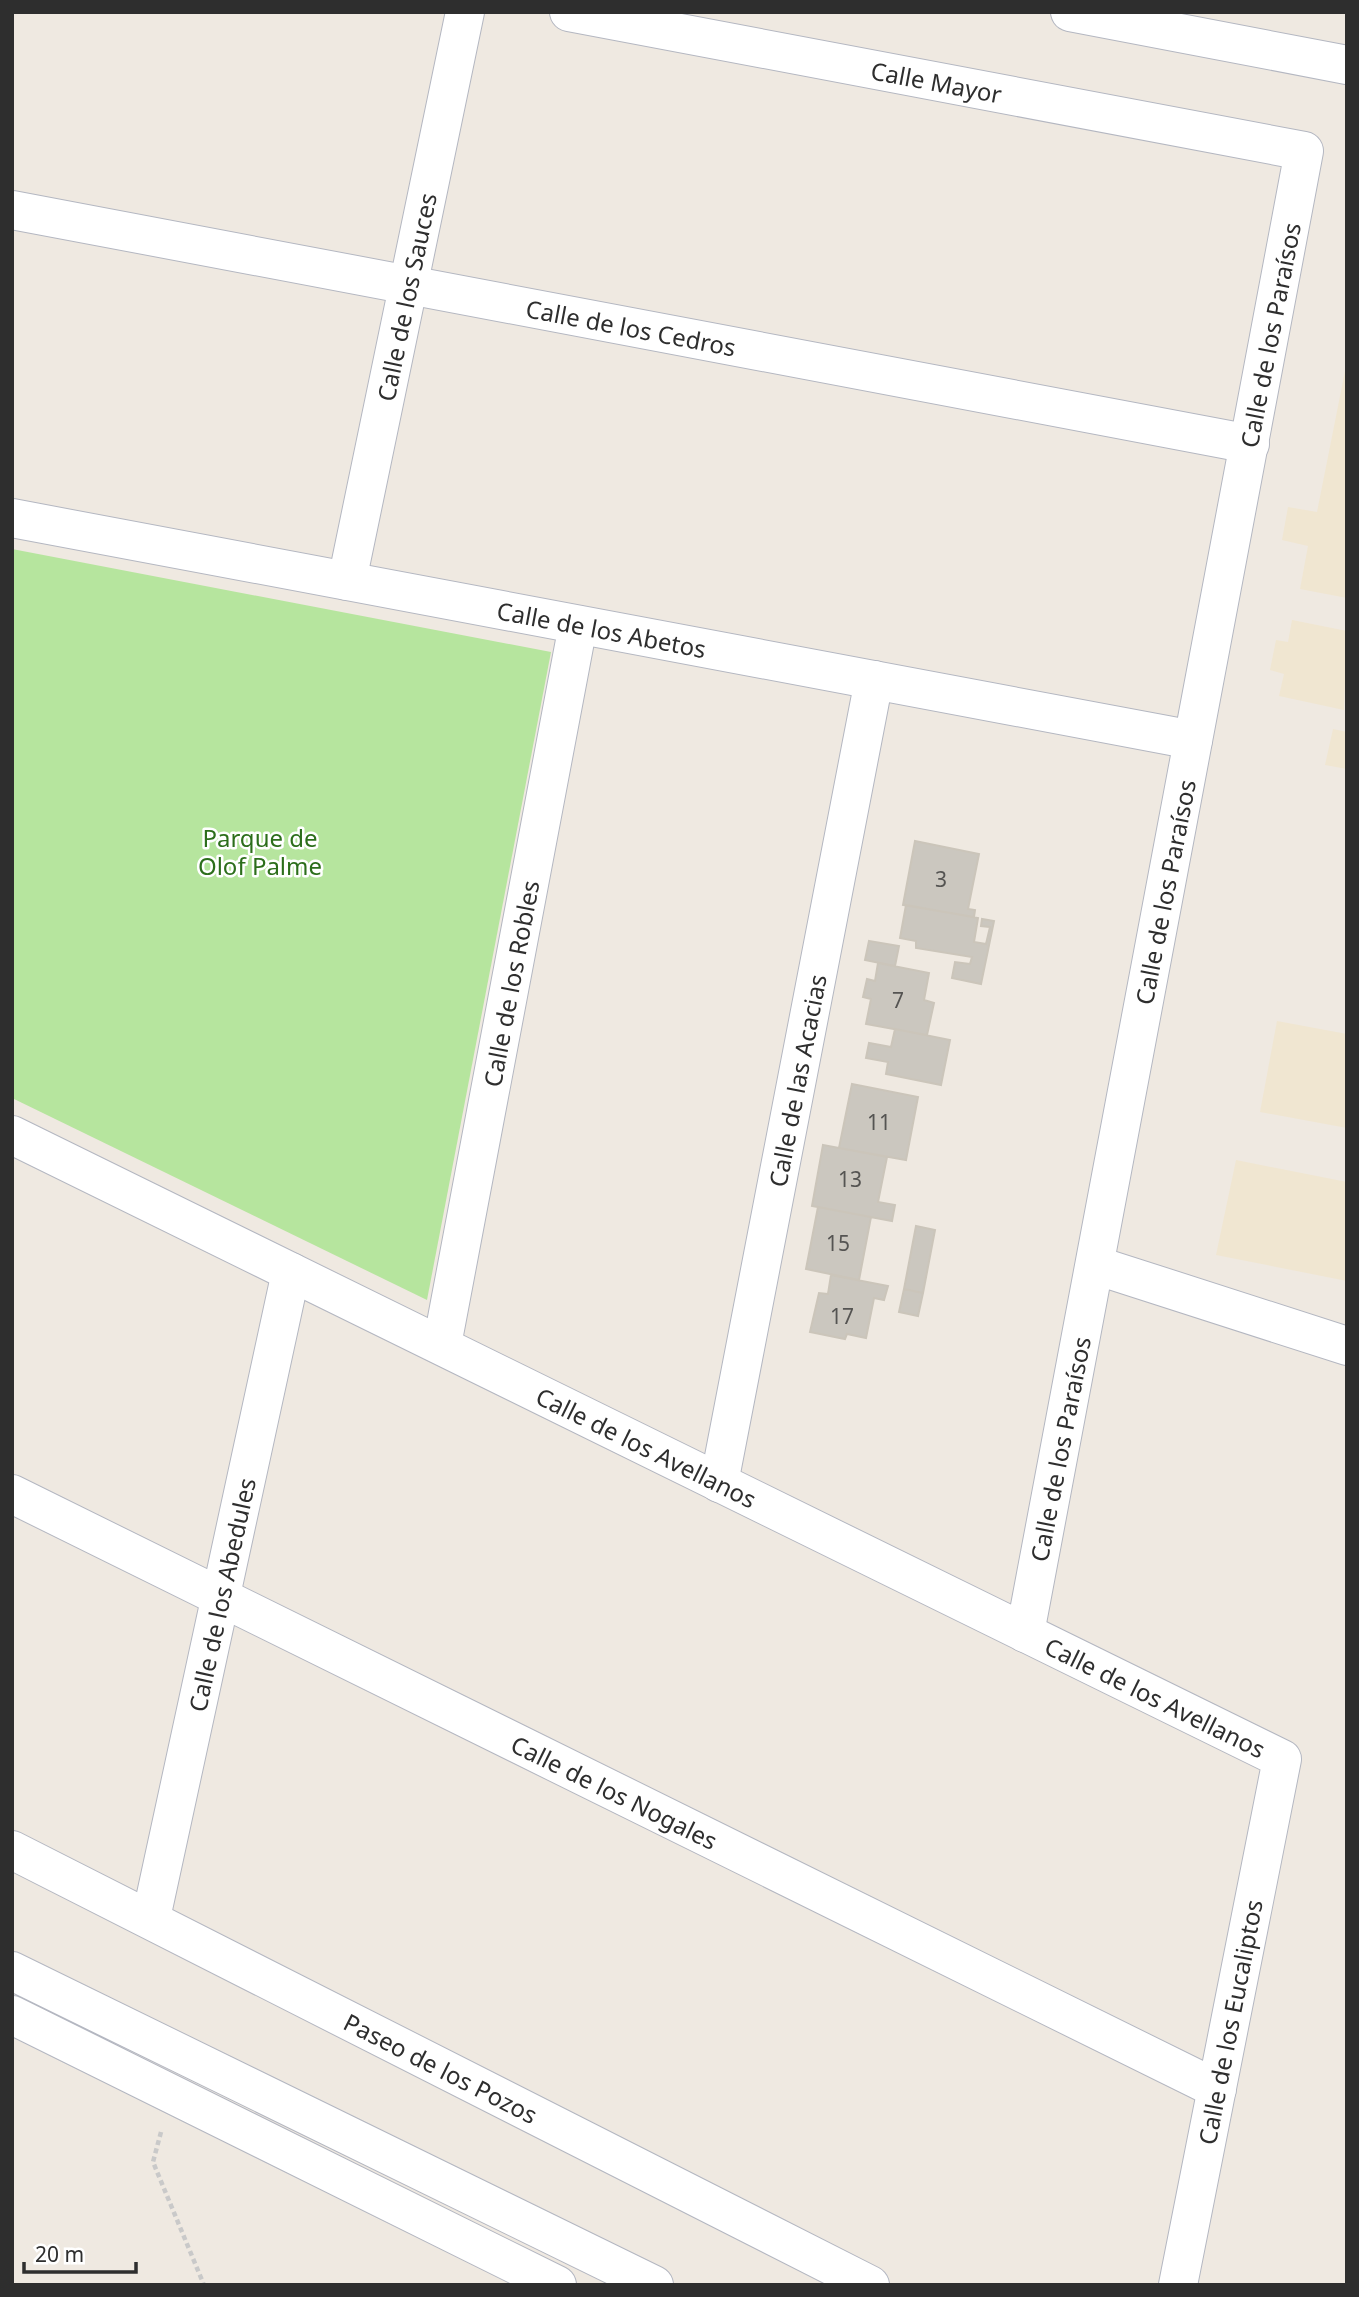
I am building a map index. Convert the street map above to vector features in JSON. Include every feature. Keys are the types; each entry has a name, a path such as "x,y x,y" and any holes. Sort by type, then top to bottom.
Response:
{"street":[{"name":"Calle de los Sauces","path":"347,581 465,12"},
{"name":"Calle Mayor","path":"569,12 1304,151"},
{"path":"1070,12 1347,65"},
{"name":"Calle de los Paraísos","path":"1025,1633 1304,151"},
{"name":"Calle de los Cedros","path":"12,209 1250,444"},
{"name":"Calle de los Abetos","path":"12,518 1193,740"},
{"name":"Calle de los Robles","path":"442,1345 578,625"},
{"name":"Calle de las Acacias","path":"719,1483 874,680"},
{"name":"Calle de los Avellanos","path":"12,1135 1282,1759"},
{"path":"1095,1265 1347,1346"},
{"name":"Calle de los Abedules","path":"151,1918 291,1272"},
{"name":"Calle de los Nogales","path":"12,1494 1217,2089"},
{"name":"Calle de los Eucaliptos","path":"1178,2285 1282,1759"},
{"name":"Paseo de los Pozos","path":"12,1850 151,1918 870,2285"},
{"path":"12,1971 654,2285"},
{"path":"12,2015 557,2285"}],"path":[{"path":"170,2094 153,2162 204,2285"}],"shaded area":[{"path":"1347,361 1347,598 1300,589 1308,546 1282,540 1288,507 1317,512"},
{"path":"1292,620 1347,631 1344,710 1279,696 1284,674 1270,670 1276,640 1288,642"},
{"path":"1333,729 1347,732 1347,769 1325,765"},
{"path":"1277,1021 1347,1034 1347,1128 1260,1112"},
{"path":"1236,1160 1347,1182 1347,1281 1216,1255"}],"green space":[{"name":"Parque de Olof Palme","path":"12,549 551,652 427,1300 12,1098"}],"building":[{"path":"915,841 979,854 968,909 975,910 974,917 903,905"},
{"path":"906,905 978,918 974,942 986,944 990,927 981,926 982,919 994,921 981,984 952,978 955,962 970,964 972,957 916,948 916,941 900,938"},
{"path":"869,941 899,946 895,966 865,960"},
{"path":"878,963 929,973 924,1000 934,1003 927,1035 866,1024 871,999 863,997 867,979 875,981"},
{"path":"895,1029 950,1040 941,1085 886,1074 888,1062 866,1058 869,1043 891,1047"},
{"path":"852,1084 918,1097 906,1160 839,1148"},
{"path":"823,1145 887,1157 878,1202 895,1205 892,1221 812,1206"},
{"path":"818,1207 871,1217 859,1280 806,1269"},
{"path":"916,1226 935,1230 923,1293 904,1289"},
{"path":"831,1275 888,1286 884,1300 874,1298 866,1338 847,1334 845,1339 810,1332 819,1293 828,1294"},
{"path":"904,1289 923,1293 918,1316 899,1312"}]}
